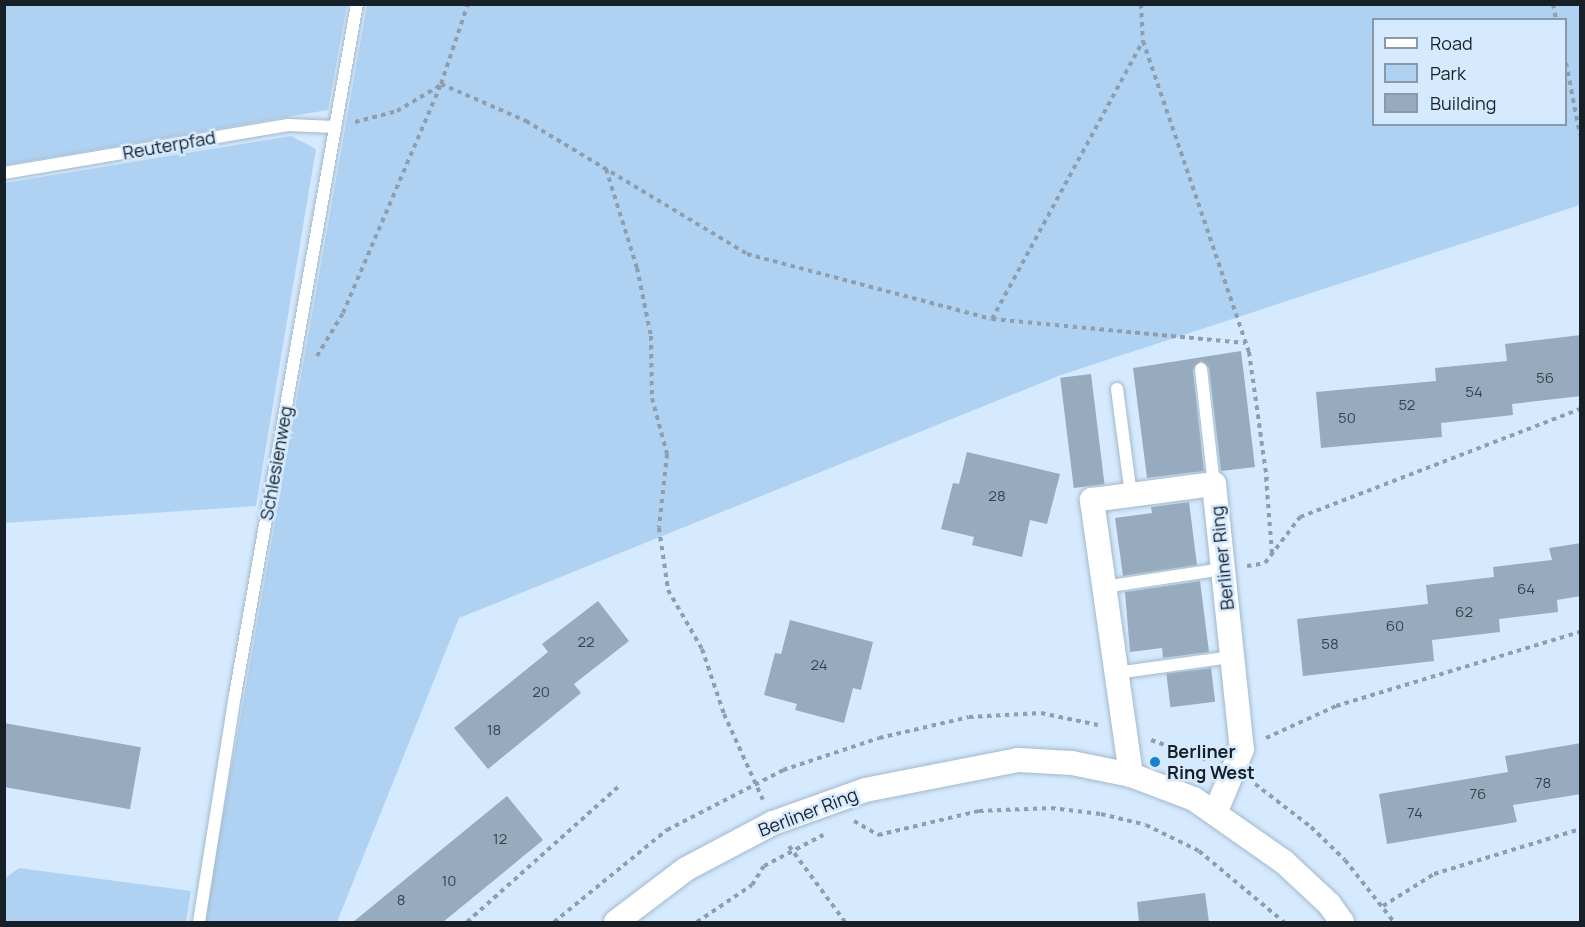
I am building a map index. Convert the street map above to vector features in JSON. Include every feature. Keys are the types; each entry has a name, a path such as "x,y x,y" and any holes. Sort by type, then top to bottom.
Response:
{"street":[{"name":"Berliner Ring","path":"1131,775 1092,500 1214,484 1242,748 1216,811"},
{"name":"Berliner Ring","path":"616,922 686,869 773,823 865,790 1008,761 1072,763 1131,775 1216,811 1284,862 1329,904 1342,922"}],"lane":[{"name":"Schlesienweg","path":"199,922 357,4"},
{"name":"Reuterpfad","path":"4,173 288,125 335,127"},
{"path":"1201,369 1214,484"},
{"path":"1117,389 1131,495"},
{"path":"1104,587 1223,569"},
{"path":"1116,674 1232,657"}],"path":[{"path":"290,388 306,373 343,313 441,84 468,4"},
{"path":"1142,4 1143,41 1245,343 1267,480"},
{"path":"992,319 1143,41"},
{"path":"1567,68 1581,135"},
{"path":"335,127 398,111 441,84"},
{"path":"441,84 526,121 747,254 992,319 1245,343"},
{"path":"606,169 637,268 651,336 652,398 667,454 659,528 669,590 702,649 724,714 755,784"},
{"path":"1223,569 1265,563 1300,517 1581,409"},
{"path":"1264,462 1272,554"},
{"path":"1264,740 1336,706 1581,632"},
{"path":"554,922 667,830 783,770 879,738 969,717 1041,713 1125,732 1192,753 1273,795 1311,827 1383,906 1394,922"},
{"path":"467,922 619,786"},
{"path":"843,826 854,820 878,835 979,811 1051,808 1101,814 1146,825 1199,851 1284,922"},
{"path":"773,823 845,922"},
{"path":"1383,906 1434,873 1581,829"},
{"path":"697,922 752,885 764,866 833,831"}],"green space":[{"path":"5,4 347,5 328,110 5,165"},
{"path":"367,5 1580,5 1580,205 1061,375 459,618 337,922 204,922"},
{"path":"291,136 316,149 256,506 5,523 5,183"},
{"path":"19,868 191,891 186,922 5,922 5,878"}],"building":[{"path":"1581,335 1581,396 1512,404 1513,415 1441,423 1442,437 1321,448 1316,392 1436,381 1435,368 1507,361 1505,344"},
{"path":"1241,351 1255,467 1221,471 1209,368 1201,361 1193,370 1204,471 1147,478 1133,368"},
{"path":"1091,374 1105,484 1074,488 1060,378"},
{"path":"967,452 1060,474 1047,524 1030,520 1022,557 972,545 974,537 941,529 953,483 959,484"},
{"path":"1189,502 1197,565 1123,576 1115,518 1152,513 1151,507"},
{"path":"1581,543 1581,596 1557,600 1558,612 1499,619 1500,632 1432,640 1434,661 1303,676 1297,619 1428,604 1426,585 1494,577 1493,567 1552,560 1549,548"},
{"path":"1200,581 1209,652 1163,658 1162,648 1130,652 1125,592"},
{"path":"598,601 629,641 574,684 581,693 488,769 454,728 548,652 542,644"},
{"path":"790,620 873,642 861,690 853,688 844,723 795,710 797,704 764,695 775,653 781,654"},
{"path":"1211,668 1215,702 1170,707 1166,673"},
{"path":"4,723 141,747 130,809 4,787"},
{"path":"1581,743 1581,794 1513,805 1517,822 1387,844 1379,794 1508,772 1505,756"},
{"path":"507,796 543,840 492,882 443,922 353,922"},
{"path":"1205,893 1209,922 1139,922 1137,902"}],"place":[{"name":"Berliner Ring West","path":"1155,762"}]}
